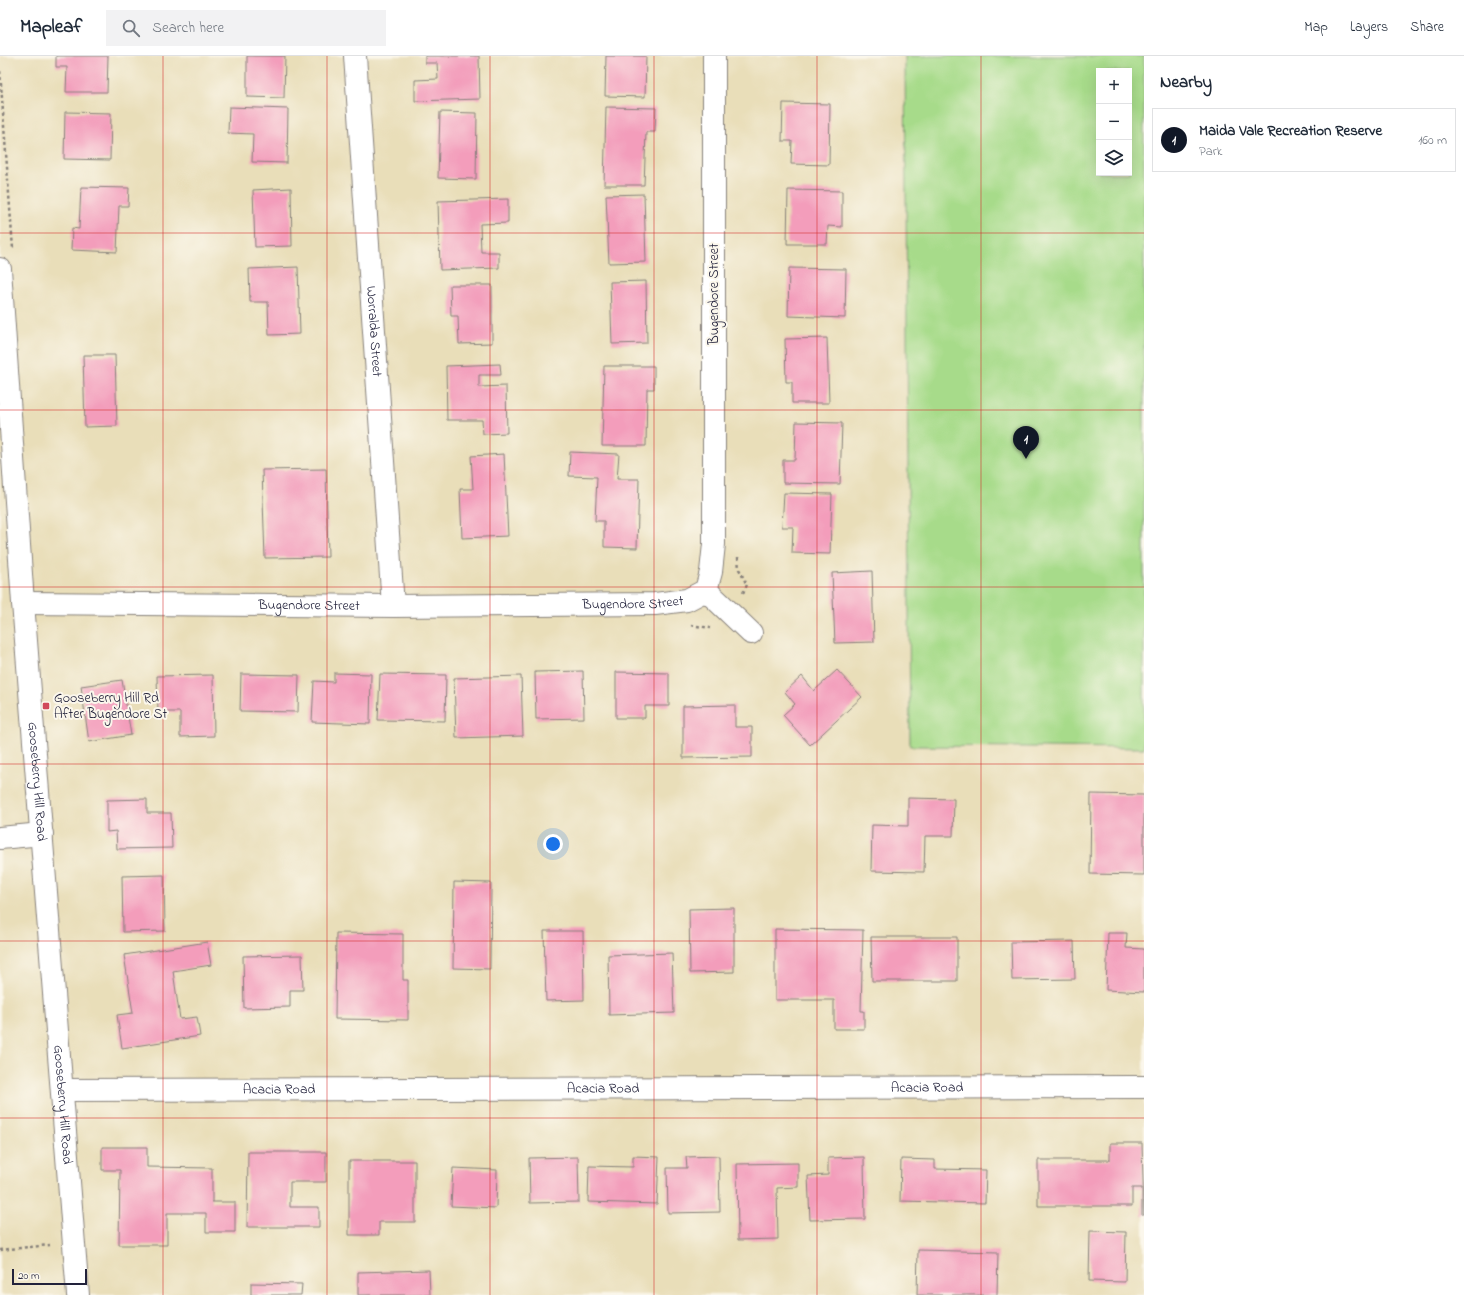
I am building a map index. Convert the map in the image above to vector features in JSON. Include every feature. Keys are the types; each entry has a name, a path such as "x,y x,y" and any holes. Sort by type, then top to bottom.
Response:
{"street":[{"name":"Worralda Street","path":"355,56 393,606"},
{"name":"Bugendore Street","path":"23,603 393,606 655,604 687,600 706,590 711,572 714,544 714,56"},
{"name":"Gooseberry Hill Road","path":"0,269 23,603 63,1090 78,1295"},
{"path":"706,590 751,633"},
{"path":"0,838 42,834"},
{"name":"Acacia Road","path":"63,1090 1144,1086"}],"path":[{"path":"0,1250 74,1242"}],"green space":[{"path":"905,56 1144,56 1144,748 910,746"}],"building":[{"path":"56,56 108,56 107,92 66,92 67,67 56,67"},
{"path":"247,56 285,56 284,98 247,97"},
{"path":"425,56 479,56 480,99 415,101 415,80 438,79 437,63 425,63"},
{"path":"606,56 646,56 645,97 605,96"},
{"path":"783,103 830,104 829,165 791,164 792,141 782,141"},
{"path":"229,107 288,109 287,163 252,162 253,134 228,133"},
{"path":"606,107 656,108 655,132 646,132 644,185 604,185"},
{"path":"65,112 111,113 110,160 64,159"},
{"path":"440,112 477,113 476,179 438,178"},
{"path":"81,187 129,188 128,206 119,206 117,252 71,250 72,228 79,229"},
{"path":"291,188 292,246 255,247 253,190"},
{"path":"788,190 842,191 842,227 828,226 827,244 787,244"},
{"path":"644,194 646,262 609,263 606,195"},
{"path":"508,199 508,223 480,224 481,252 499,252 499,268 440,270 438,201"},
{"path":"298,267 300,334 269,335 268,302 250,302 249,269"},
{"path":"789,268 846,269 845,318 788,316"},
{"path":"646,281 647,343 612,344 610,282"},
{"path":"450,285 492,285 492,343 459,344 458,316 451,316"},
{"path":"827,338 829,403 792,403 792,382 786,382 785,339"},
{"path":"83,355 115,355 117,426 85,427"},
{"path":"500,364 501,375 479,375 479,387 506,386 507,433 483,434 482,420 447,420 446,366"},
{"path":"604,366 654,366 654,389 647,389 646,446 602,446"},
{"path":"796,422 842,423 840,484 783,483 783,460 795,460"},
{"path":"570,452 619,454 617,479 639,479 637,548 604,547 604,521 595,521 597,477 569,476"},
{"path":"504,454 508,536 462,538 460,489 473,489 471,456"},
{"path":"326,469 328,557 265,558 262,470"},
{"path":"784,493 832,494 830,554 792,553 793,527 782,527"},
{"path":"872,571 874,642 835,643 832,573"},
{"path":"837,670 862,697 810,745 783,715 795,704 785,692 802,676 814,691"},
{"path":"583,671 584,718 536,719 535,672"},
{"path":"616,672 669,673 669,706 645,706 645,718 616,718"},
{"path":"334,673 371,674 370,724 312,722 314,681 334,682"},
{"path":"241,674 299,675 298,712 240,711"},
{"path":"380,674 446,675 445,721 378,720"},
{"path":"213,675 214,736 180,737 180,712 158,712 157,676"},
{"path":"521,676 523,736 456,738 454,678"},
{"path":"122,680 131,735 89,742 81,686"},
{"path":"735,705 735,727 752,727 752,757 683,758 683,706"},
{"path":"1091,794 1144,795 1144,875 1090,874"},
{"path":"908,798 954,799 953,836 925,836 924,872 871,871 872,825 908,826"},
{"path":"147,799 147,813 171,813 172,848 117,849 116,831 107,832 107,800"},
{"path":"164,875 165,931 123,932 122,876"},
{"path":"454,882 491,883 490,969 453,968"},
{"path":"734,908 734,972 690,973 689,909"},
{"path":"775,929 863,930 861,1011 864,1011 864,1029 834,1029 834,1000 775,1000"},
{"path":"544,931 583,931 584,1000 546,1001"},
{"path":"336,933 403,934 403,980 408,980 408,1020 335,1019"},
{"path":"1108,933 1127,933 1126,948 1144,949 1144,992 1106,990"},
{"path":"871,937 957,937 957,981 872,981"},
{"path":"1074,941 1075,979 1012,980 1011,942"},
{"path":"207,942 211,965 173,971 180,1019 197,1017 200,1036 122,1048 117,1015 133,1013 124,955"},
{"path":"672,953 674,1013 609,1015 608,955"},
{"path":"302,955 303,990 290,990 290,1007 244,1008 243,956"},
{"path":"1110,1143 1142,1143 1144,1215 1142,1215 1142,1188 1132,1188 1132,1206 1038,1206 1038,1160 1110,1160"},
{"path":"102,1147 147,1147 147,1167 212,1168 212,1202 235,1202 235,1232 206,1232 206,1213 167,1213 167,1245 119,1245 120,1170 102,1170"},
{"path":"248,1152 326,1152 326,1182 290,1182 290,1207 319,1207 319,1227 247,1227"},
{"path":"633,1156 659,1157 657,1204 588,1202 589,1166 633,1167"},
{"path":"719,1156 720,1212 668,1213 667,1168 687,1168 686,1157"},
{"path":"578,1157 579,1202 530,1203 529,1158"},
{"path":"864,1157 865,1219 810,1220 808,1176 828,1175 828,1158"},
{"path":"901,1159 935,1160 935,1169 986,1170 985,1203 900,1201"},
{"path":"349,1161 415,1161 415,1222 379,1222 379,1235 349,1235"},
{"path":"798,1163 798,1187 777,1188 778,1239 738,1240 737,1164"},
{"path":"453,1168 497,1170 496,1208 451,1206"},
{"path":"1090,1231 1126,1232 1125,1282 1089,1281"},
{"path":"918,1250 998,1252 997,1295 917,1295"},
{"path":"429,1270 430,1295 358,1295 358,1272"},
{"path":"251,1283 302,1284 301,1295 251,1295"}],"place":[{"name":"Maida Vale Recreation Reserve","path":"1026,459"},
{"name":"Gooseberry Hill Rd After Bugendore St","path":"46,706"}]}
